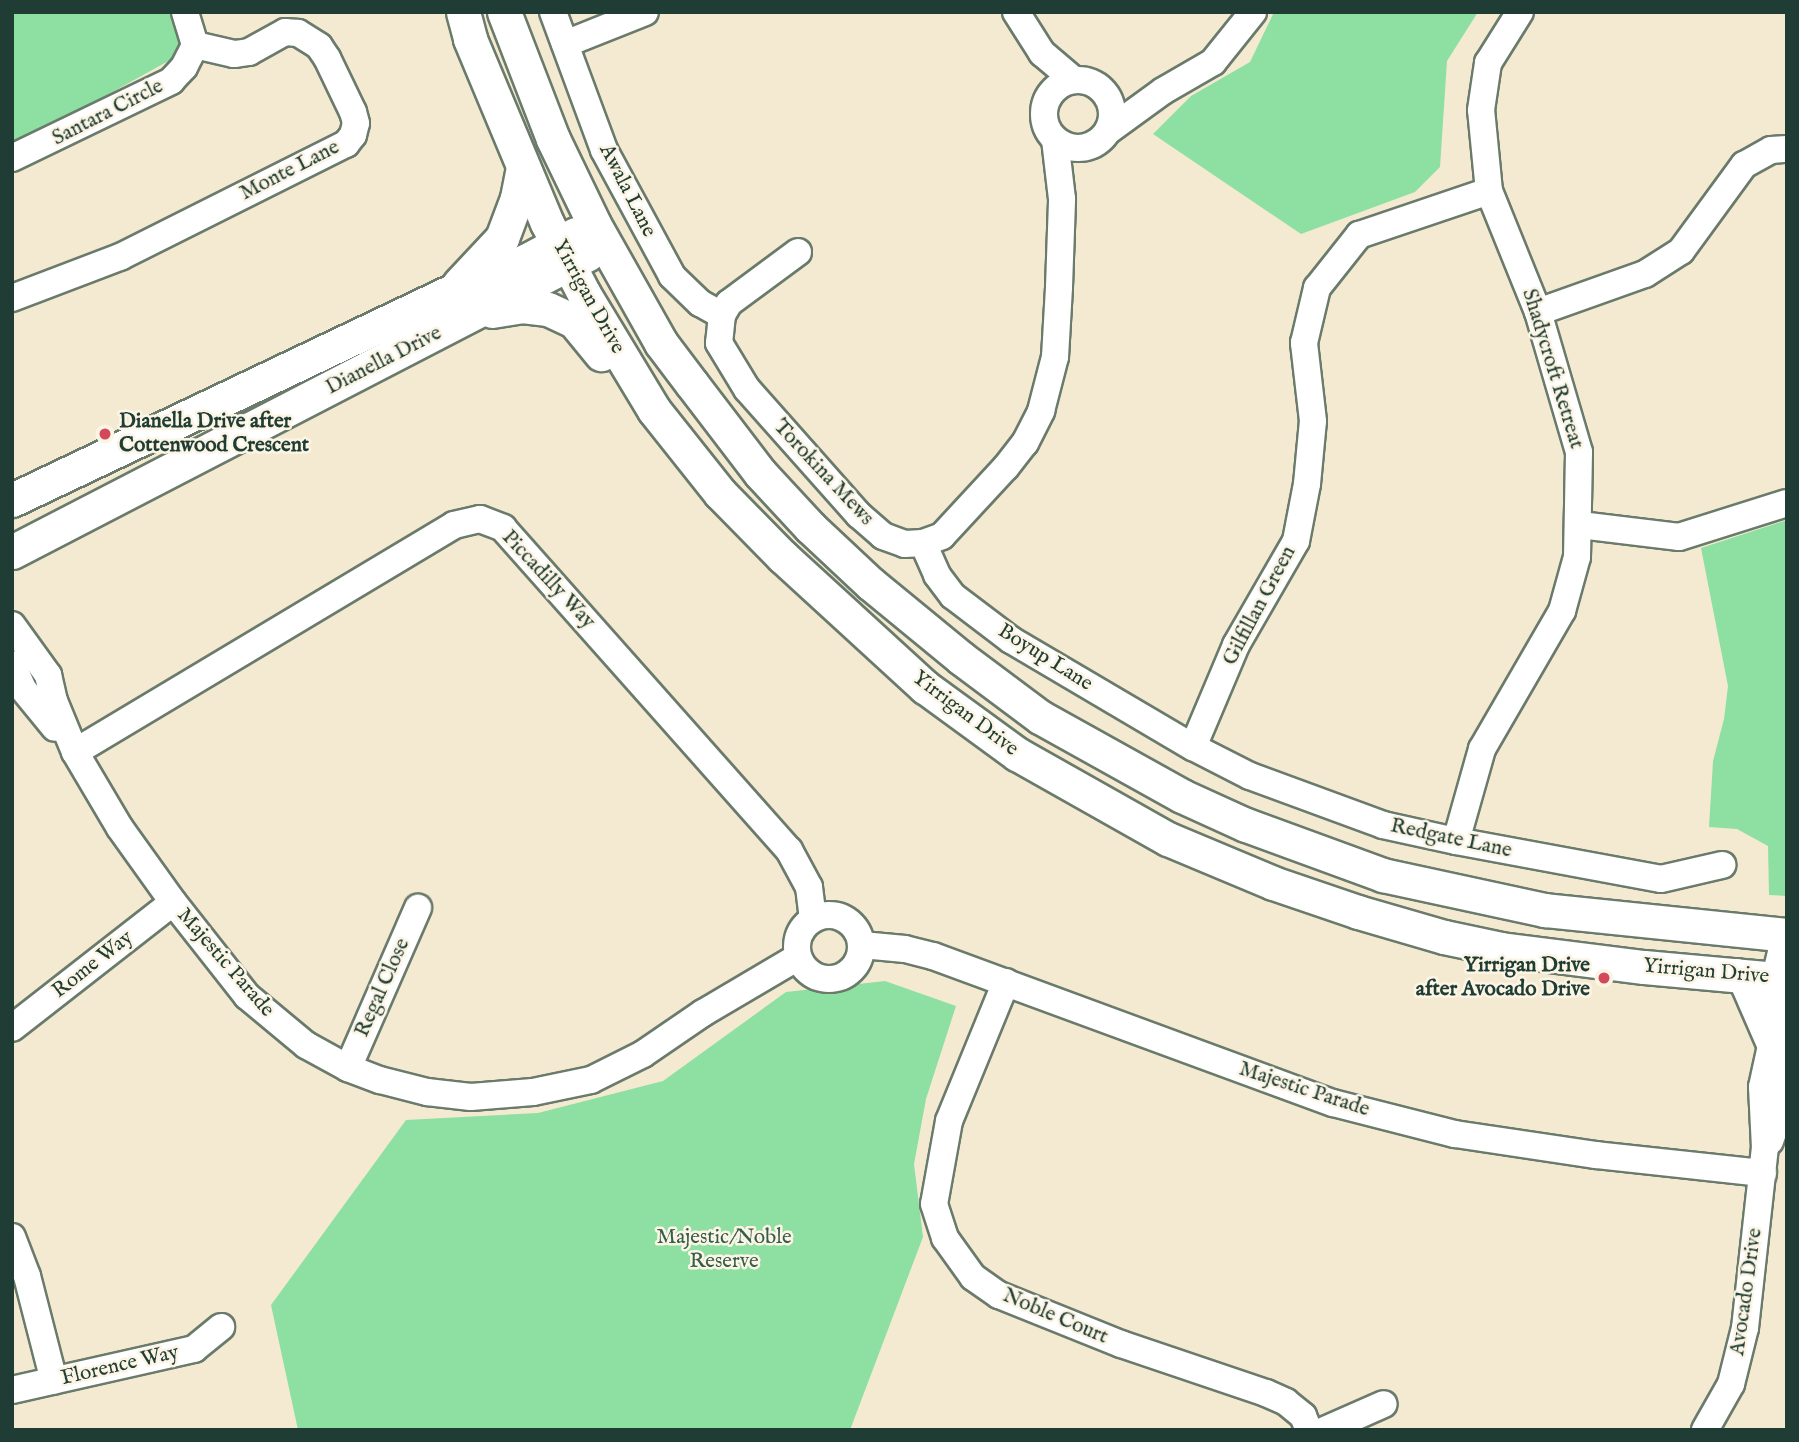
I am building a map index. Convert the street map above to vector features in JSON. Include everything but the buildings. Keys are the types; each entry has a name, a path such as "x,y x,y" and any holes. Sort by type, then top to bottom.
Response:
{"main road":[{"name":"Yirrigan Drive","path":"463,12 470,39 523,167 563,254 654,410 720,493 783,557 925,687 1017,754 1180,845 1273,883 1444,937 1584,960 1781,979"},
{"name":"Yirrigan Drive","path":"504,12 553,139 599,234 661,343 760,473 810,527 941,642 1040,716 1182,796 1269,834 1383,875 1545,910 1786,935"},
{"path":"460,304 502,238 514,208 523,167"},
{"name":"Dianella Drive","path":"12,500 460,304 599,234"},
{"path":"460,304 548,309 574,321 680,463 720,493"},
{"name":"Dianella Drive","path":"12,552 460,304"},
{"path":"1736,975 1745,979 1779,1045"}],"street":[{"path":"184,12 195,45"},
{"name":"Awala Lane","path":"553,12 604,150 672,276 700,303 722,314"},
{"path":"565,44 645,12"},
{"path":"1055,139 1073,148 1100,138 1163,91 1213,62 1253,12"},
{"name":"Shadycroft Retreat","path":"1456,842 1482,749 1562,611 1577,557 1580,525 1579,452 1538,312 1489,191 1481,110 1488,63 1520,12"},
{"path":"1021,20 1042,53 1074,80"},
{"path":"923,543 942,536 1000,475 1025,443 1041,411 1055,357 1062,218 1055,139 1045,122 1046,101 1021,20"},
{"name":"Monte Lane","path":"12,298 120,257 346,144 353,135 356,122 353,112 327,58 318,46 298,33 285,32 249,52 234,54 195,45"},
{"name":"Santara Circle","path":"12,158 154,92 171,81 184,67 195,45"},
{"path":"1046,101 1060,85 1074,80 1093,83 1105,93 1113,114 1079,168 1062,218"},
{"path":"1105,93 1163,91"},
{"path":"1538,312 1645,274 1681,251 1744,165 1779,150"},
{"name":"Gilfillan Green","path":"1193,747 1236,645 1296,541 1307,484 1312,421 1304,343 1317,288 1359,235 1489,191"},
{"path":"722,314 742,291 798,252"},
{"name":"Torokina Mews","path":"722,314 719,343 756,399 859,515 883,536 905,544 923,543"},
{"path":"1580,525 1679,537 1787,503"},
{"name":"Piccadilly Way","path":"71,745 454,525 480,519 503,528 789,850 808,887 813,918"},
{"name":"Boyup Lane","path":"923,543 937,575 953,596 1011,640 1193,747"},
{"name":"Majestic Parade","path":"12,625 48,675 71,745 120,828 173,902 247,996 306,1045 348,1068 380,1080 427,1092 471,1097 533,1093 591,1080 643,1054 703,1013 798,957"},
{"name":"Majestic Parade","path":"12,664 23,690 71,745"},
{"name":"Redgate Lane","path":"1193,747 1250,776 1383,825 1456,842 1661,879 1722,866"},
{"name":"Rome Way","path":"12,1028 173,902"},
{"name":"Regal Close","path":"348,1068 418,908"},
{"path":"829,914 845,919 857,930 862,945 853,968 831,979 815,976 798,957 797,939 813,918 829,914"},
{"name":"Avocado Drive","path":"1705,1430 1731,1384 1745,1328 1764,1160 1762,1087 1779,1045 1777,1006 1786,935"},
{"name":"Majestic Parade","path":"862,945 905,949 1006,982 1333,1103 1455,1134 1596,1155 1764,1160"},
{"name":"Noble Court","path":"1006,982 949,1121 934,1204 945,1238 973,1277 999,1295 1121,1344 1266,1392 1303,1416 1309,1430"},
{"path":"12,1237 27,1276 54,1381"},
{"name":"Florence Way","path":"12,1390 194,1349 220,1327"},
{"path":"1325,1430 1384,1404"}],"green space":[{"path":"12,12 173,12 182,40 172,59 44,130 12,141"},
{"path":"1274,12 1478,12 1447,61 1440,167 1415,192 1301,234 1153,134 1191,96 1250,62"},
{"path":"1787,520 1787,896 1769,895 1768,846 1737,829 1709,827 1713,761 1724,719 1728,686 1701,548"},
{"name":"Majestic/Noble Reserve","path":"885,981 956,1006 926,1099 914,1164 923,1237 850,1430 298,1430 271,1305 406,1120 538,1113 663,1081 786,992"}],"place":[{"name":"Dianella Drive after Cottenwood Crescent","path":"105,434"},
{"name":"Yirrigan Drive after Avocado Drive","path":"1604,978"}]}
